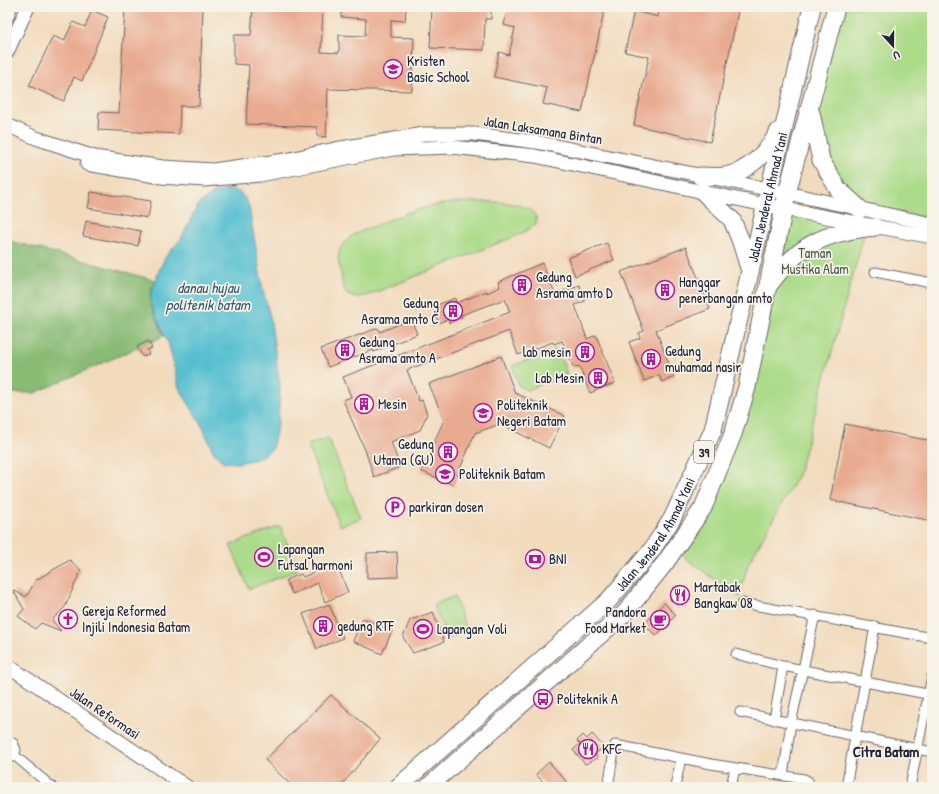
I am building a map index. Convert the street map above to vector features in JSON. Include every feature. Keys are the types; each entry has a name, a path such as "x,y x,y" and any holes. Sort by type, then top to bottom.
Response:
{"highway":[{"name":"Jalan Jenderal Ahmad Yani","path":"398,787 599,609 651,551 676,512 713,430 769,197 812,7"},
{"name":"Jalan Jenderal Ahmad Yani","path":"428,787 625,612 665,563 703,508 733,434 747,387 786,201 836,7"},
{"path":"810,109 821,160 838,189 860,209"},
{"path":"750,273 734,224 701,183 739,171 748,165 773,142 785,122"},
{"path":"768,286 797,254 817,241 843,230 875,226"},
{"path":"651,551 662,555 665,563"}],"main road":[{"path":"7,16 10,7"},
{"path":"7,52 28,7"},
{"name":"Jalan Laksamana Bintan","path":"7,125 36,138 94,157 164,168 213,170 285,160 335,149 424,134 474,134 536,142 701,183 786,201 875,226 932,237"},
{"name":"Jalan Laksamana Bintan","path":"7,134 91,165 161,177 204,180 260,175 393,149 452,147 535,156 701,183"},
{"path":"535,156 536,142"},
{"name":"Jalan Laksamana Bintan","path":"786,201 860,209 932,224"},
{"name":"Jalan Reformasi","path":"8,668 187,787"}],"street":[{"path":"875,272 932,284"},
{"path":"742,602 932,638"},
{"path":"784,776 791,723 815,615"},
{"path":"846,787 875,626"},
{"path":"736,654 783,666 930,695"},
{"path":"774,720 783,666"},
{"path":"910,787 916,748 930,695 932,676"},
{"path":"740,712 932,752"},
{"path":"7,741 15,745 16,750 11,756 52,787"},
{"path":"608,787 615,746 735,768 804,778 808,781 810,787"},
{"path":"676,787 682,758"},
{"path":"731,787 735,768"}],"green space":[{"path":"832,7 932,7 932,219 865,205 852,197 817,153 815,82"},
{"path":"464,202 495,202 520,206 530,210 535,216 536,224 521,234 369,295 356,298 347,295 342,282 338,256 341,247 355,234 421,209 435,205"},
{"name":"Taman Mustika Alam","path":"784,209 842,220 864,235 798,475 748,564 739,597 676,551 720,468"},
{"path":"7,240 154,280 151,296 153,309 164,336 35,393 7,393"},
{"path":"557,349 567,374 527,390 519,386 512,366"},
{"path":"328,438 361,518 340,526 307,445"},
{"name":"Lapangan Futsal harmoni","path":"280,526 298,570 249,589 230,545"},
{"path":"454,596 467,632 448,639 433,605"}],"water":[{"name":"danau hujau politenik batam","path":"229,189 237,191 242,195 249,207 263,291 270,316 280,385 278,424 272,449 257,459 238,463 223,462 214,453 201,424 179,388 169,345 151,305 150,297 160,268 166,256 181,239 198,205 214,193"}],"building":[{"path":"125,7 203,7 199,106 180,106 179,134 98,130 99,112 119,113"},
{"path":"253,7 323,7 321,52 339,53 339,35 365,36 366,19 341,17 342,7 406,7 405,21 391,20 391,37 414,38 412,91 328,89 326,137 317,136 317,127 246,124 249,65 234,64 234,35 251,35"},
{"path":"432,7 491,7 491,19 485,19 484,50 430,48"},
{"path":"508,7 605,7 582,112 543,104 547,88 494,77 499,52 509,55 515,28 504,25"},
{"path":"660,7 739,7 710,142 634,125 649,57 625,52 634,11 658,17"},
{"path":"92,10 108,17 82,81 74,77 64,101 29,86 53,36 64,41 73,22 85,27"},
{"path":"91,192 151,201 148,218 88,208"},
{"path":"86,221 141,231 138,246 83,236"},
{"path":"607,243 614,260 575,276 568,258"},
{"name":"Hanggar penerbangan amto","path":"686,247 710,309 656,330 674,377 662,382 659,375 644,381 629,342 640,338 639,333 644,331 621,272"},
{"path":"542,263 555,294 579,285 585,301 575,305 587,339 596,335 615,383 590,393 579,366 574,368 562,341 554,344 553,342 518,355 509,331 407,370 419,401 422,400 427,414 420,430 391,442 400,467 374,477 365,450 343,400 351,397 343,377 510,312 505,299 461,315 462,317 449,323 448,319 439,323 432,307 455,298 456,303 487,291 487,293 500,287 498,282"},
{"path":"411,319 417,334 374,352 373,350 328,367 321,349 378,328 380,332"},
{"path":"148,341 152,348 147,350 149,354 143,357 137,347"},
{"path":"501,356 515,393 565,416 549,448 500,424 475,433 453,485 421,471 444,420 429,384"},
{"path":"845,424 932,441 932,521 830,500"},
{"path":"397,552 398,577 367,578 367,553"},
{"path":"70,560 81,570 65,607 52,620 61,631 41,623 35,629 18,616 24,609 13,590 26,597 36,580"},
{"path":"336,563 348,592 325,602 318,583 292,594 286,580 301,574 303,577"},
{"name":"Martabak Bangkaw 08","path":"673,588 689,591 687,603 670,600"},
{"name":"Pandora Food Market","path":"664,603 676,615 656,636 644,624"},
{"name":"gedung RTF","path":"329,604 343,638 317,649 303,614"},
{"name":"Lapangan Voli","path":"433,612 444,642 413,653 403,637 410,620"},
{"path":"363,618 392,631 382,654 353,641"},
{"path":"331,695 380,739 340,787 293,787 265,760"},
{"name":"KFC","path":"592,734 604,747 595,754 598,758 585,764 573,750 580,744 577,741 583,735 587,739"},
{"path":"549,762 571,787 547,787 536,774"}],"place":[{"name":"Kristen Basic School","path":"393,69"},
{"name":"Gedung Asrama amto D","path":"522,285"},
{"name":"Hanggar penerbangan amto","path":"665,290"},
{"name":"Gedung Asrama amto C","path":"453,311"},
{"name":"Gedung Asrama amto A","path":"345,350"},
{"name":"lab mesin","path":"585,352"},
{"name":"Gedung muhamad nasir","path":"651,359"},
{"name":"Lab Mesin","path":"598,378"},
{"name":"Mesin","path":"364,404"},
{"name":"Politeknik Negeri Batam","path":"483,413"},
{"name":"Gedung Utama (GU)","path":"448,452"},
{"name":"Politeknik Batam","path":"445,474"},
{"name":"parkiran dosen","path":"395,507"},
{"name":"Lapangan Futsal harmoni","path":"264,557"},
{"name":"BNI","path":"535,559"},
{"name":"Martabak Bangkaw 08","path":"680,595"},
{"name":"Gereja Reformed Injili Indonesia Batam","path":"68,619"},
{"name":"Pandora Food Market","path":"660,620"},
{"name":"gedung RTF","path":"323,626"},
{"name":"Lapangan Voli","path":"423,629"},
{"name":"Politeknik A","path":"543,699"},
{"name":"KFC","path":"588,749"}],"district":[{"name":"Citra Batam","path":"886,752"}]}
